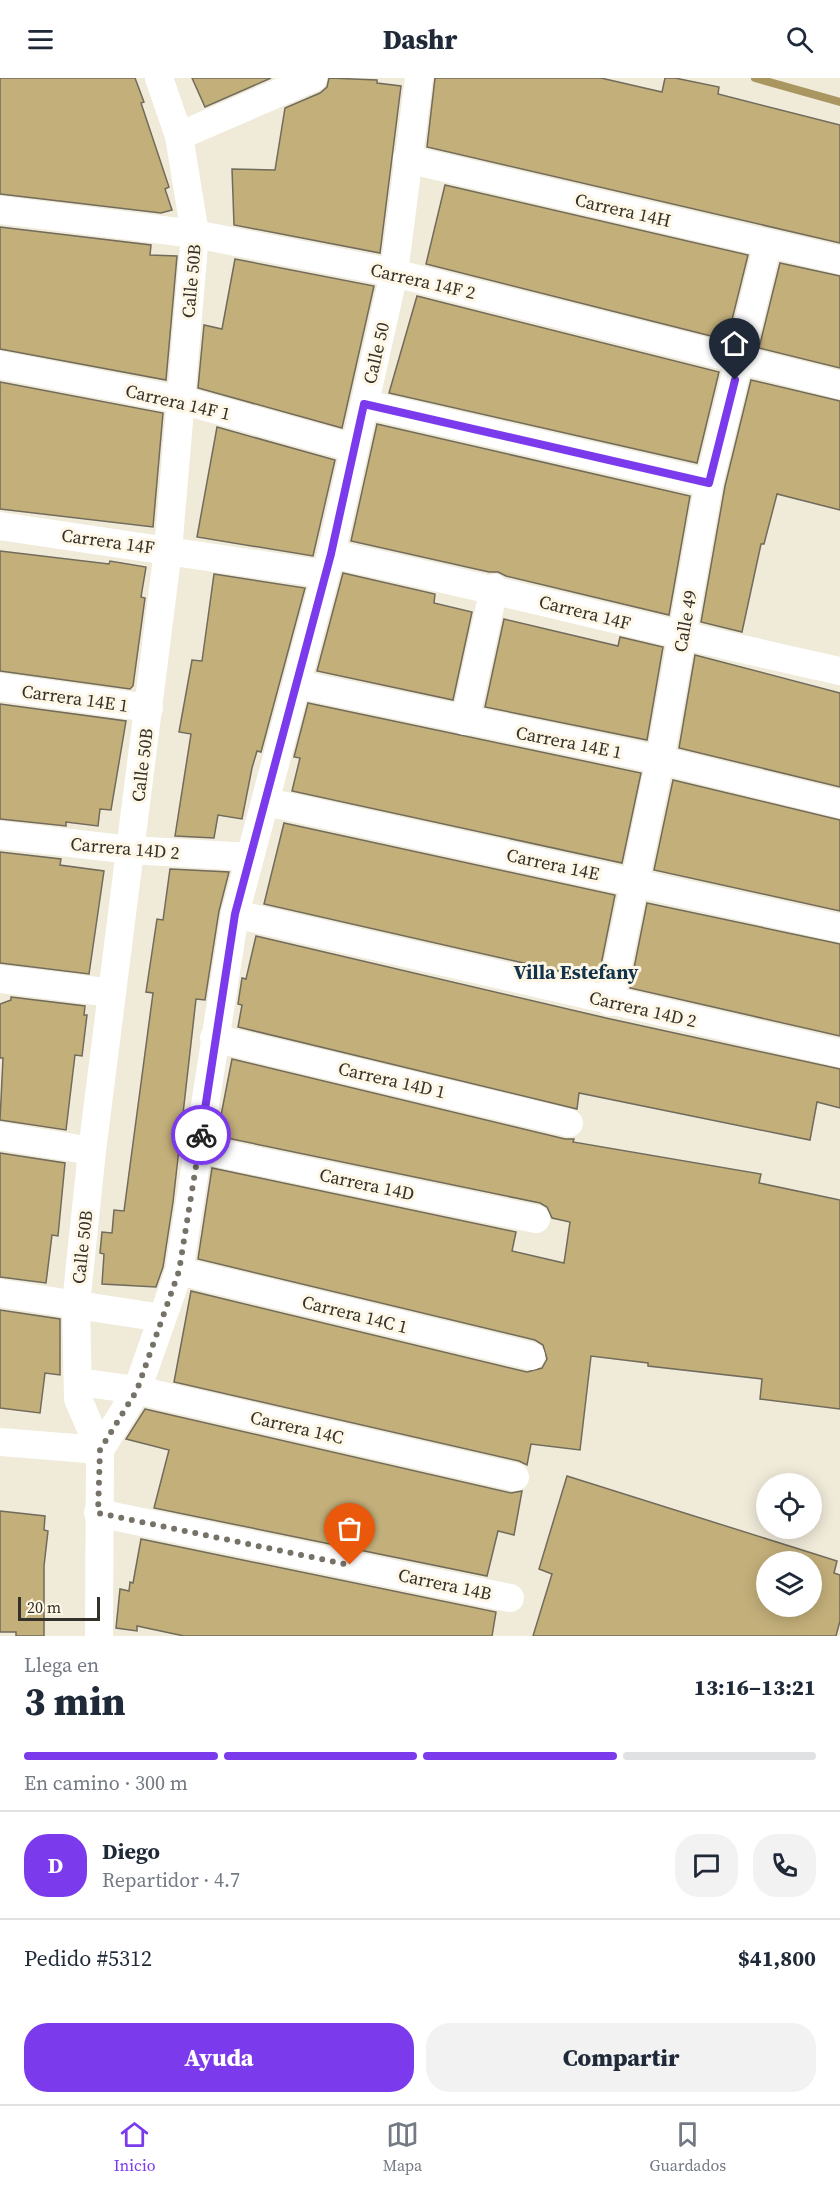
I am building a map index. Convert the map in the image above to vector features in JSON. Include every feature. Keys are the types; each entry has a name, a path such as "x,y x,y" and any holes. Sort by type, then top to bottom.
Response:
{"street":[{"name":"Calle 50B","path":"100,1450 78,1399 76,1304 92,1151 168,550 195,234 180,136 159,78"},
{"path":"180,136 313,78"},
{"name":"Calle 50","path":"99,1636 100,1450 137,1390 179,1271 235,914 267,802 327,564 394,273 419,78"},
{"name":"Carrera 14H","path":"407,159 840,260"},
{"name":"Carrera 14F 2","path":"0,210 195,234 394,273 840,385"},
{"name":"Calle 49","path":"610,1002 660,760 709,483 768,243"},
{"name":"Carrera 14F 1","path":"0,365 181,400 354,448"},
{"path":"364,404 709,483"},
{"name":"Carrera 14F","path":"0,526 168,550 327,564 494,588 683,636 840,671"},
{"path":"465,721 494,588"},
{"name":"Carrera 14E 1","path":"297,684 660,760 840,804"},
{"name":"Carrera 14E 1","path":"0,687 149,708"},
{"name":"Carrera 14E","path":"267,802 840,928"},
{"name":"Carrera 14D 2","path":"0,835 131,850 250,857"},
{"name":"Carrera 14D 2","path":"235,914 840,1053"},
{"path":"0,979 112,993"},
{"name":"Carrera 14D 1","path":"214,1038 569,1123"},
{"path":"0,1136 92,1151"},
{"name":"Carrera 14D","path":"199,1149 536,1219"},
{"name":"Carrera 14C 1","path":"179,1271 531,1356"},
{"path":"0,1293 162,1318"},
{"name":"Carrera 14C","path":"78,1382 137,1390 515,1477"},
{"path":"0,1442 100,1450"},
{"name":"Carrera 14B","path":"98,1513 510,1598"}],"building":[{"path":"0,78 135,78 169,187 165,189 172,210 161,213 0,194"},
{"path":"192,78 271,78 205,107"},
{"path":"329,78 377,80 377,83 401,86 380,253 234,225 232,169 275,170 285,108 320,93 327,87"},
{"path":"435,78 601,78 662,92 665,78 675,78 719,87 718,94 840,125 840,243 427,147"},
{"path":"445,185 748,255 727,340 426,264"},
{"path":"0,227 151,245 150,255 177,256 166,380 0,349"},
{"path":"235,259 374,286 342,428 198,388 204,325 222,329"},
{"path":"780,263 840,276 840,368 759,348"},
{"path":"417,296 719,372 697,463 389,393"},
{"path":"751,380 840,401 840,510 777,494 764,544 761,544 742,632 701,622 725,486"},
{"path":"0,382 163,413 153,527 0,509"},
{"path":"377,424 690,496 669,615 506,576 498,572 489,572 351,541"},
{"path":"217,427 335,460 313,556 197,537"},
{"path":"0,551 109,564 110,561 146,567 141,597 145,598 133,686 130,689 0,671"},
{"path":"343,573 435,594 434,603 472,612 453,700 317,671"},
{"path":"214,574 305,588 261,752 257,751 252,768 242,819 218,815 214,838 175,836 191,734 179,732 192,660 202,661"},
{"path":"504,619 618,646 620,637 663,647 647,740 485,707"},
{"path":"695,655 840,693 840,787 679,748"},
{"path":"308,703 641,773 622,863 292,791 300,758 294,757"},
{"path":"0,704 126,721 111,810 100,809 98,826 66,822 66,826 0,819"},
{"path":"673,780 840,820 840,911 654,870"},
{"path":"284,823 615,895 598,980 264,904"},
{"path":"0,852 61,859 60,865 104,871 89,974 0,963"},
{"path":"170,869 229,872 219,911 205,1000 196,999 173,1202 163,1267 156,1287 102,1284 104,1254 100,1253 102,1232 112,1233 114,1210 124,1211 153,993 146,992 157,919 163,920"},
{"path":"647,903 840,944 840,1036 630,988"},
{"path":"256,936 606,1018 840,1069 840,1108 817,1102 810,1140 579,1093 577,1109 238,1027 242,1005 238,1004 242,978 246,979"},
{"path":"11,997 85,1006 84,1015 87,1015 82,1056 75,1055 66,1130 0,1120 3,1058 0,1058 0,1004 11,1000"},
{"path":"232,1059 565,1139 574,1139 573,1142 761,1174 759,1183 840,1200 840,1409 760,1399 762,1379 648,1366 648,1363 591,1356 580,1450 531,1444 527,1465 519,1461 174,1382 191,1291 527,1372 542,1368 547,1359 543,1345 535,1340 198,1259 212,1168 516,1232 512,1251 564,1263 570,1222 552,1218 547,1207 540,1203 217,1136"},
{"path":"0,1153 65,1163 58,1236 52,1235 46,1283 0,1277"},
{"path":"0,1310 60,1319 60,1375 45,1373 40,1413 0,1408"},
{"path":"145,1409 511,1493 522,1491 514,1535 498,1531 487,1576 154,1508 169,1450 126,1439"},
{"path":"567,1476 756,1536 756,1539 767,1539 805,1551 756,1551 756,1617 822,1617 822,1556 837,1561 834,1573 840,1575 840,1621 836,1636 533,1636 552,1574 539,1569"},
{"path":"0,1511 45,1516 44,1530 48,1531 44,1566 44,1636 16,1636 16,1632 0,1632"},
{"path":"141,1539 496,1612 492,1636 184,1636 137,1626 137,1631 116,1628 120,1589 129,1591 130,1582 133,1583"}],"waterway":[{"path":"755,78 840,102"}],"way so far":[{"path":"201,1135 179,1271 137,1390 100,1450 98,1513 350,1565"}],"district":[{"name":"Villa Estefany","path":"576,972"}],"route":[{"path":"201,1135 214,1038 235,914 267,802 323,574 331,554 364,404 709,483 735,380"}]}
